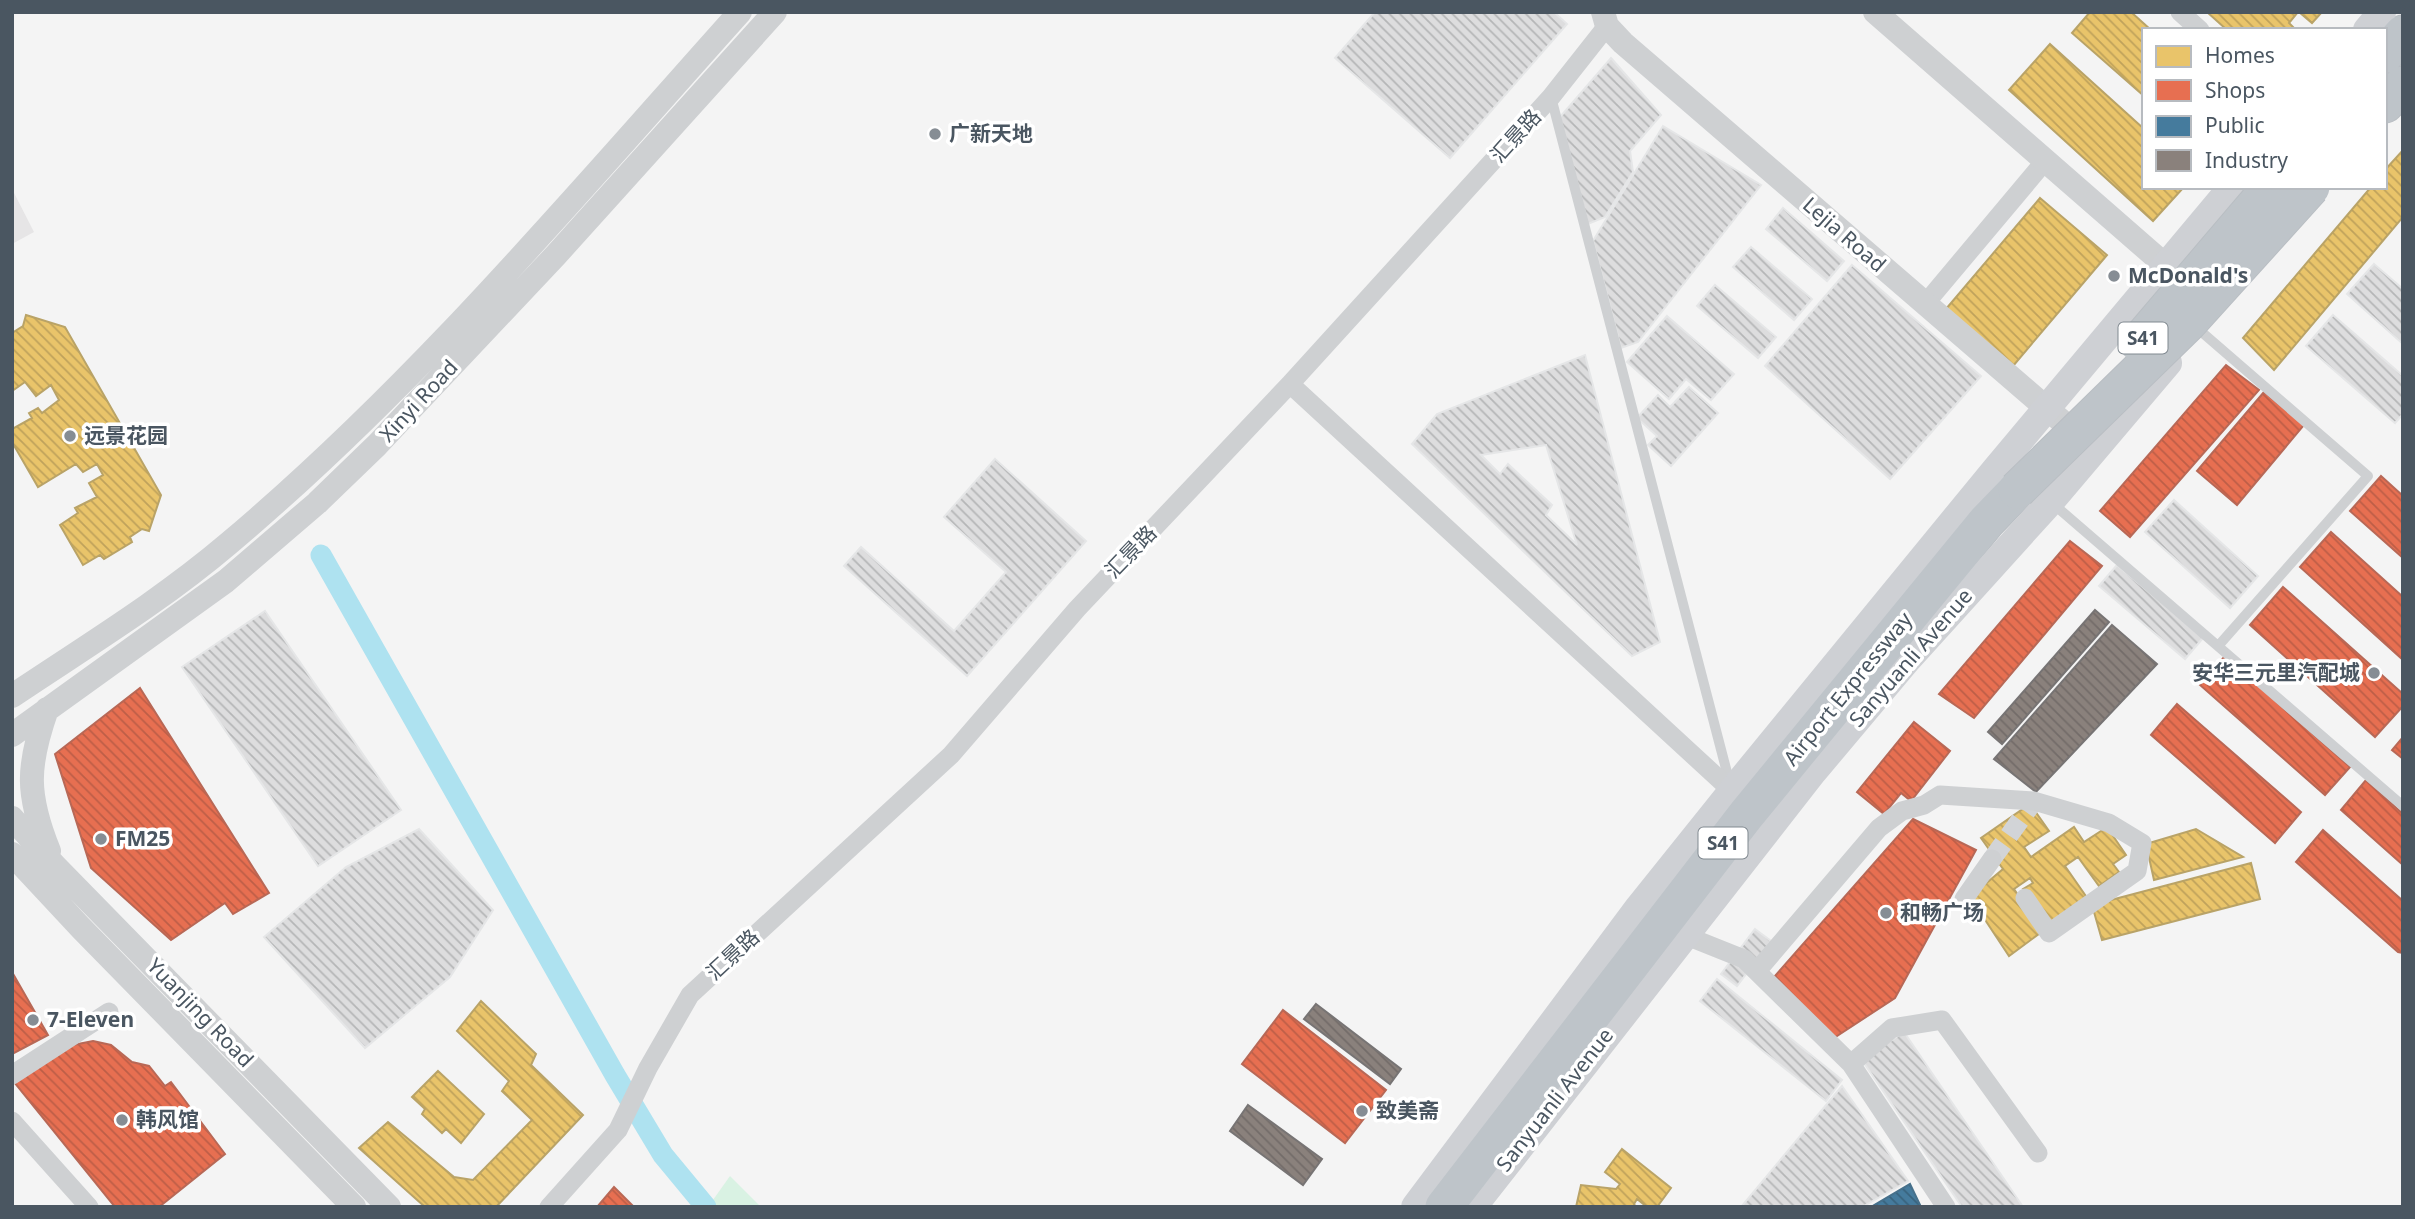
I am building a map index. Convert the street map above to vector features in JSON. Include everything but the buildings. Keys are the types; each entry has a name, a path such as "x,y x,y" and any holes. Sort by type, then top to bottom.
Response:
{"highway":[{"path":"2387,52 2403,33"},
{"path":"2387,102 2403,85"},
{"name":"Airport Expressway","path":"1444,1207 1746,814 1987,521 2027,492 2171,303 2269,189"},
{"path":"2027,492 2189,322 2309,189"}],"main road":[{"path":"2369,28 2382,12"},
{"path":"2387,93 2403,74"},
{"name":"Sanyuanli Avenue","path":"1472,1207 1684,935 1852,726 2027,492 2046,409 2230,189"},
{"name":"Sanyuanli Avenue","path":"1415,1207 1639,907 1732,791 2027,492 2095,450 2309,189"}],"street":[{"name":"Xinyi Road","path":"12,696 186,578 320,463 489,291 740,12"},
{"name":"Xinyi Road","path":"12,735 226,581 325,496 377,445 556,255 775,12"},
{"path":"1875,12 2165,265"},
{"path":"2180,12 2198,28"},
{"name":"汇景路","path":"549,1207 618,1130 648,1068 690,995 951,755 1077,609 1290,384 1551,97 1605,19"},
{"name":"Lejia Road","path":"1605,19 1623,43 2095,450"},
{"path":"1925,304 2045,161"},
{"path":"1290,384 1732,791"},
{"path":"47,709 33,756 30,781 40,830 57,867"},
{"path":"1757,971 1879,828 1902,811 1924,806 1940,795 2035,801 2109,823 2142,842 2137,871 2049,933 2025,898"},
{"name":"Yuanjing Road","path":"12,818 389,1207"},
{"name":"Yuanjing Road","path":"12,854 350,1205"},
{"path":"1964,899 1992,859"},
{"path":"1684,935 1744,959 1851,1064 1946,1207"},
{"path":"12,1074 109,1012"},
{"path":"1851,1064 1892,1028 1942,1020 2038,1153"},
{"path":"12,1121 89,1207"}],"lane":[{"path":"1551,97 1732,791"},
{"path":"2197,328 2368,476 2219,645"},
{"path":"2027,492 2219,645 2403,806"}],"shaded area":[{"path":"12,189 34,232 12,244"}],"green space":[{"path":"730,1176 761,1207 708,1207"}],"waterway":[{"path":"321,555 615,1075 663,1155 706,1207"}],"tunnel":[{"path":"1992,859 2034,801"}],"place":[{"name":"广新天地","path":"935,134"},
{"name":"McDonald's","path":"2114,276"},
{"name":"远景花园","path":"70,436"},
{"name":"安华三元里汽配城","path":"2374,673"},
{"name":"FM25","path":"101,839"},
{"name":"和畅广场","path":"1886,913"},
{"name":"7-Eleven","path":"33,1020"},
{"name":"致美斋","path":"1362,1111"},
{"name":"韩风馆","path":"122,1120"}]}
